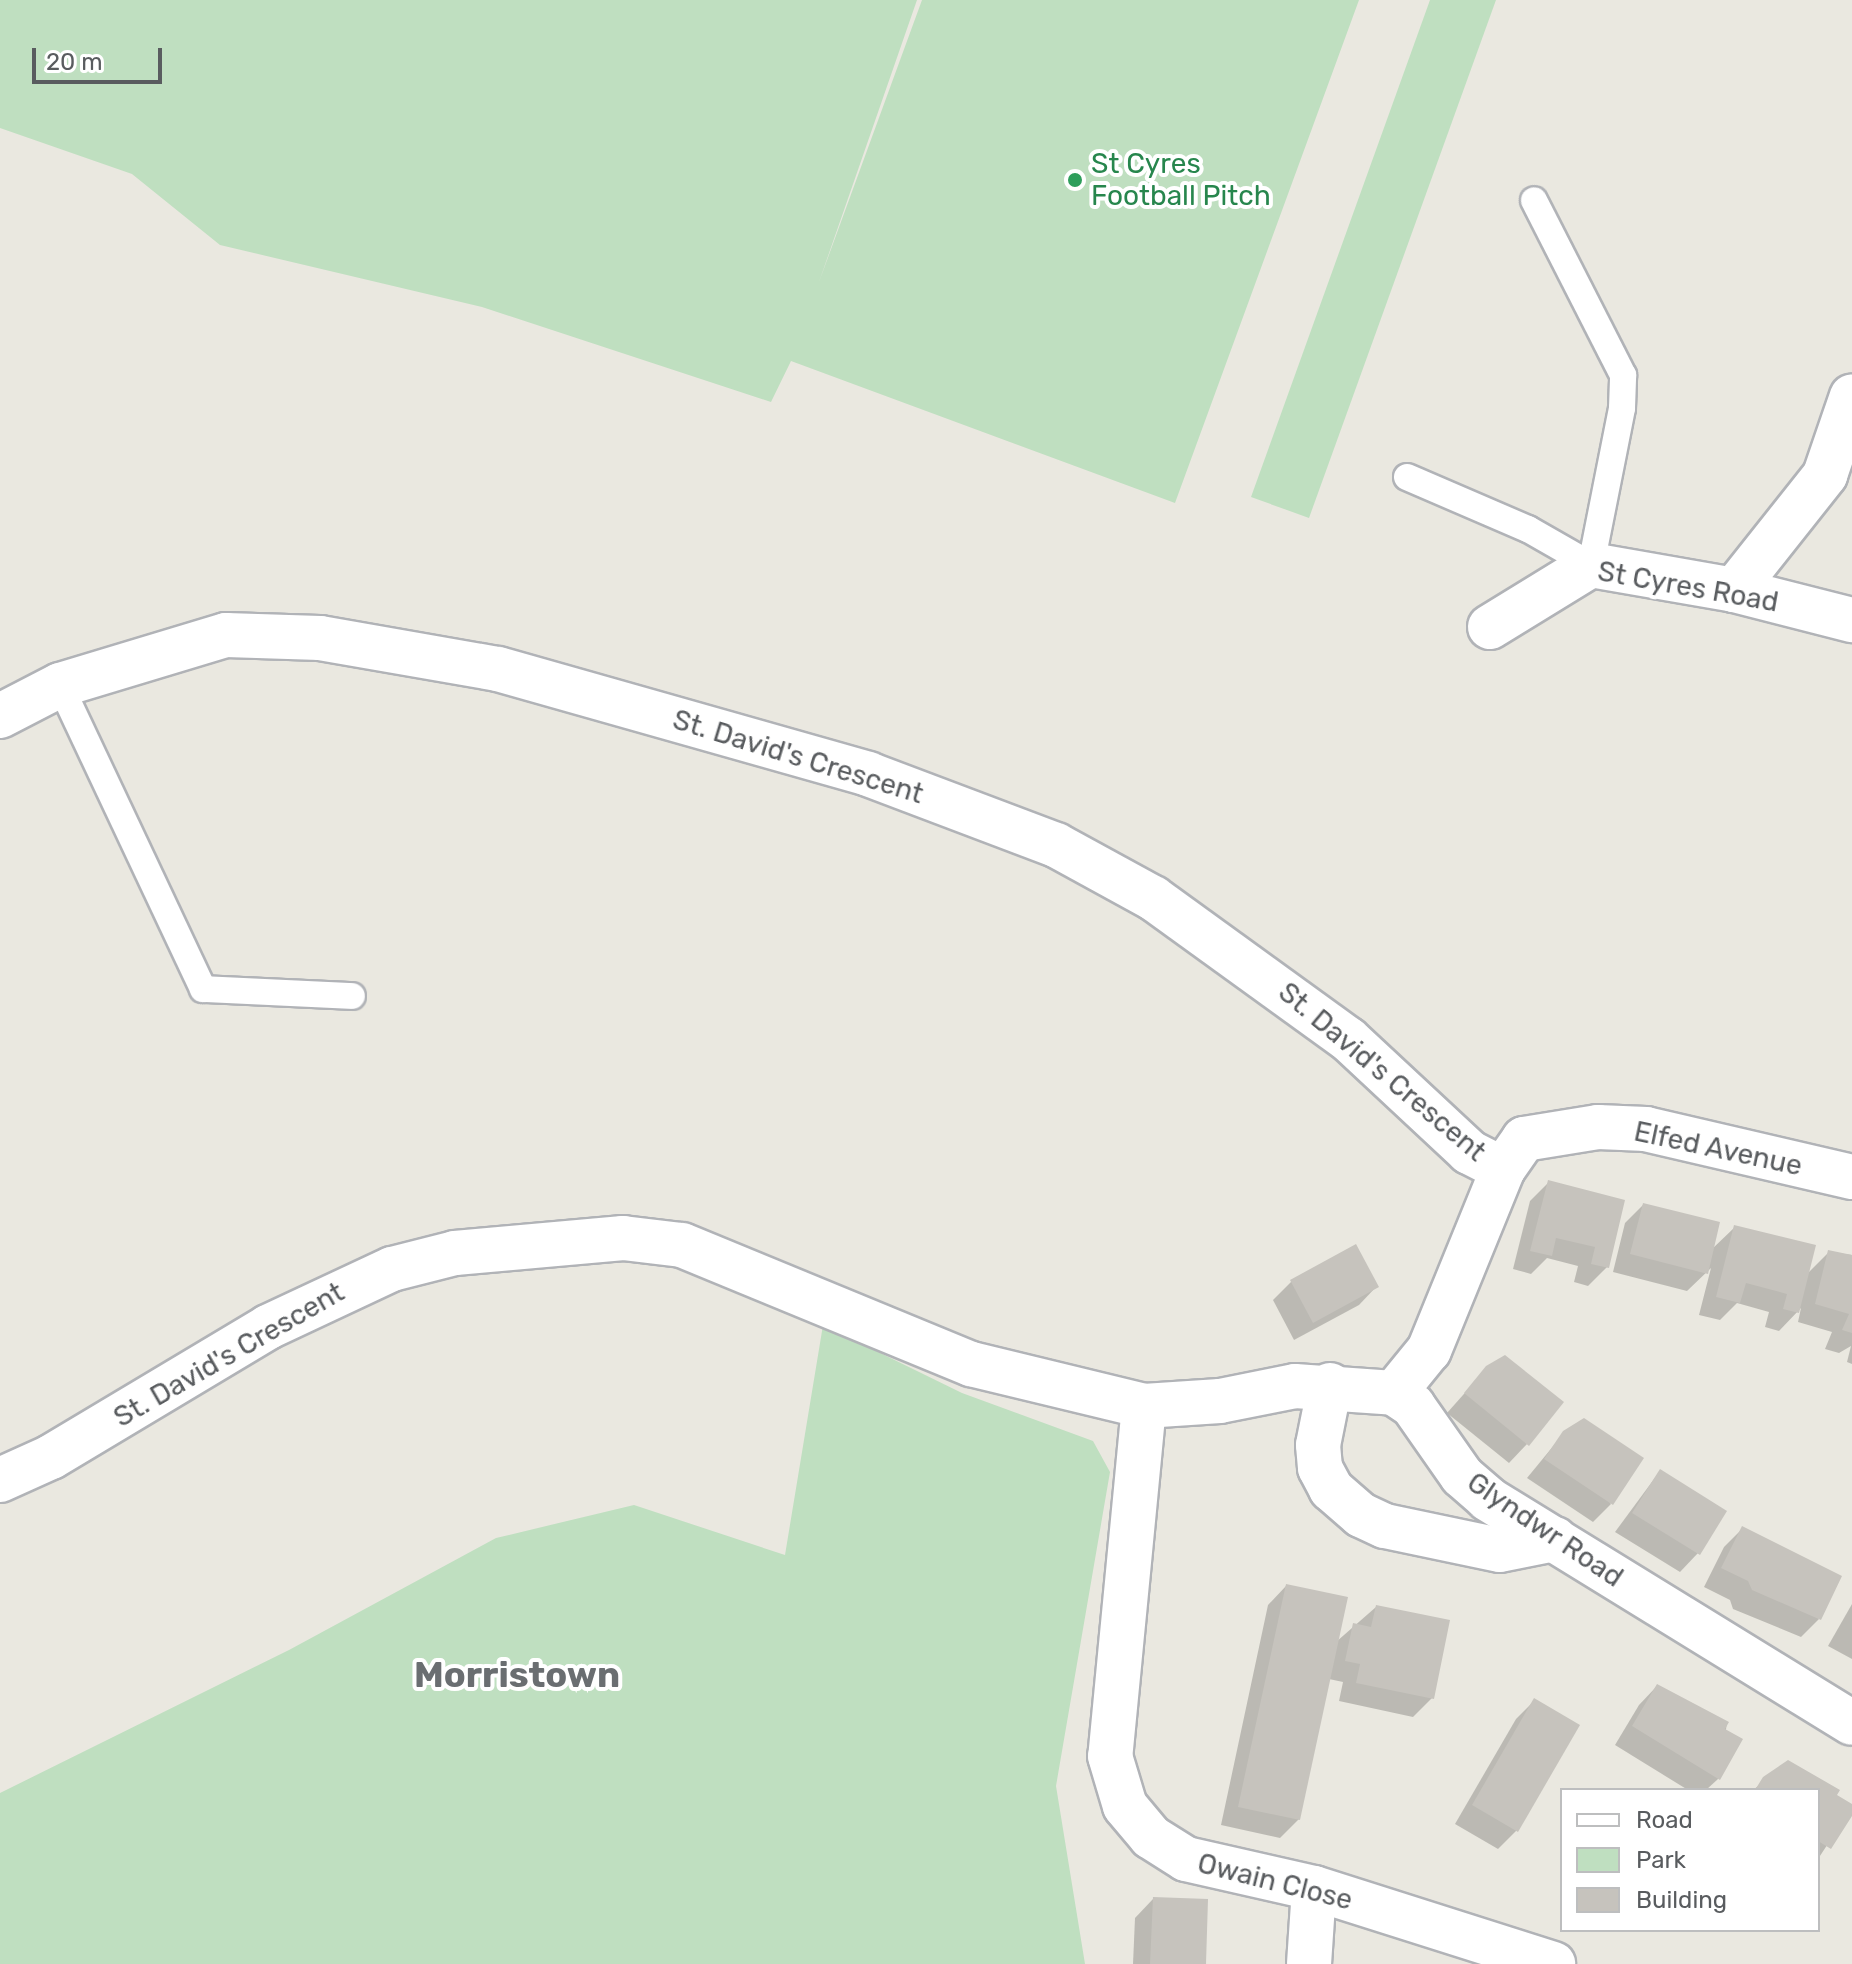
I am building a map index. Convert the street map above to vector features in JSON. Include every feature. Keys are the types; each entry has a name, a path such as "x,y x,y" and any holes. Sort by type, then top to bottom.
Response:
{"street":[{"path":"1734,590 1825,475 1852,396"},
{"name":"St Cyres Road","path":"1490,627 1591,565 1734,590 1852,620"},
{"name":"St. David's Crescent","path":"0,716 60,685 226,635 320,638 498,669 868,774 1056,845 1153,898 1348,1039 1469,1152 1503,1169"},
{"name":"Elfed Avenue","path":"1503,1169 1524,1139 1598,1127 1646,1129 1852,1177"},
{"path":"1394,1393 1429,1350 1503,1169"},
{"name":"St. David's Crescent","path":"0,1480 51,1457 336,1291 455,1253 595,1239 682,1245 971,1364 1144,1406 1186,1406 1295,1386 1330,1385 1394,1393"},
{"path":"1330,1385 1318,1445 1320,1468 1331,1489 1361,1515 1385,1526 1500,1550 1555,1539"},
{"name":"Glyndwr Road","path":"1394,1393 1430,1427 1462,1476 1488,1499 1852,1723"},
{"name":"Owain Close","path":"1144,1406 1118,1642 1110,1756 1125,1806 1151,1837 1186,1859 1314,1888 1553,1964"},
{"path":"1309,1964 1314,1888"}],"lane":[{"path":"1407,477 1528,529 1591,565 1622,408 1623,375 1534,200"},
{"path":"60,685 203,989 352,996"}],"green space":[{"path":"0,0 917,0 819,282 922,0 1359,0 1175,503 791,361 771,402 482,307 220,245 132,174 0,128"},
{"path":"1430,0 1496,0 1309,518 1251,497"},
{"path":"823,1325 962,1393 1093,1441 1110,1472 1056,1786 1085,1964 0,1964 0,1793 289,1650 496,1538 634,1505 785,1555"}],"building":[{"path":"1548,1180 1625,1200 1609,1268 1591,1264 1595,1247 1556,1238 1552,1256 1530,1251"},
{"path":"1643,1203 1720,1222 1708,1274 1630,1254"},
{"path":"1734,1225 1816,1245 1799,1313 1783,1309 1787,1294 1746,1283 1740,1303 1716,1297"},
{"path":"1356,1244 1379,1287 1313,1323 1290,1280"},
{"path":"1828,1250 1852,1255 1852,1333 1842,1330 1849,1314 1815,1304"},
{"path":"1505,1355 1564,1402 1529,1446 1464,1393 1486,1366"},
{"path":"1584,1418 1644,1458 1613,1505 1544,1459 1563,1431"},
{"path":"1660,1469 1727,1511 1700,1555 1632,1513"},
{"path":"1742,1526 1842,1576 1821,1620 1752,1590 1748,1581 1721,1568"},
{"path":"1286,1584 1348,1597 1300,1820 1238,1807"},
{"path":"1376,1605 1450,1620 1434,1699 1356,1683 1360,1664 1345,1661 1353,1623 1371,1627"},
{"path":"1657,1684 1729,1722 1725,1729 1743,1739 1720,1780 1632,1726"},
{"path":"1534,1698 1580,1725 1518,1832 1472,1805"},
{"path":"1788,1760 1840,1790 1837,1795 1852,1804 1852,1816 1831,1849 1820,1842 1820,1788 1756,1788 1763,1777"},
{"path":"1153,1897 1208,1899 1206,1964 1150,1964"}],"place":[{"name":"St Cyres Football Pitch","path":"1075,180"}],"district":[{"name":"Morristown","path":"517,1675"}]}
